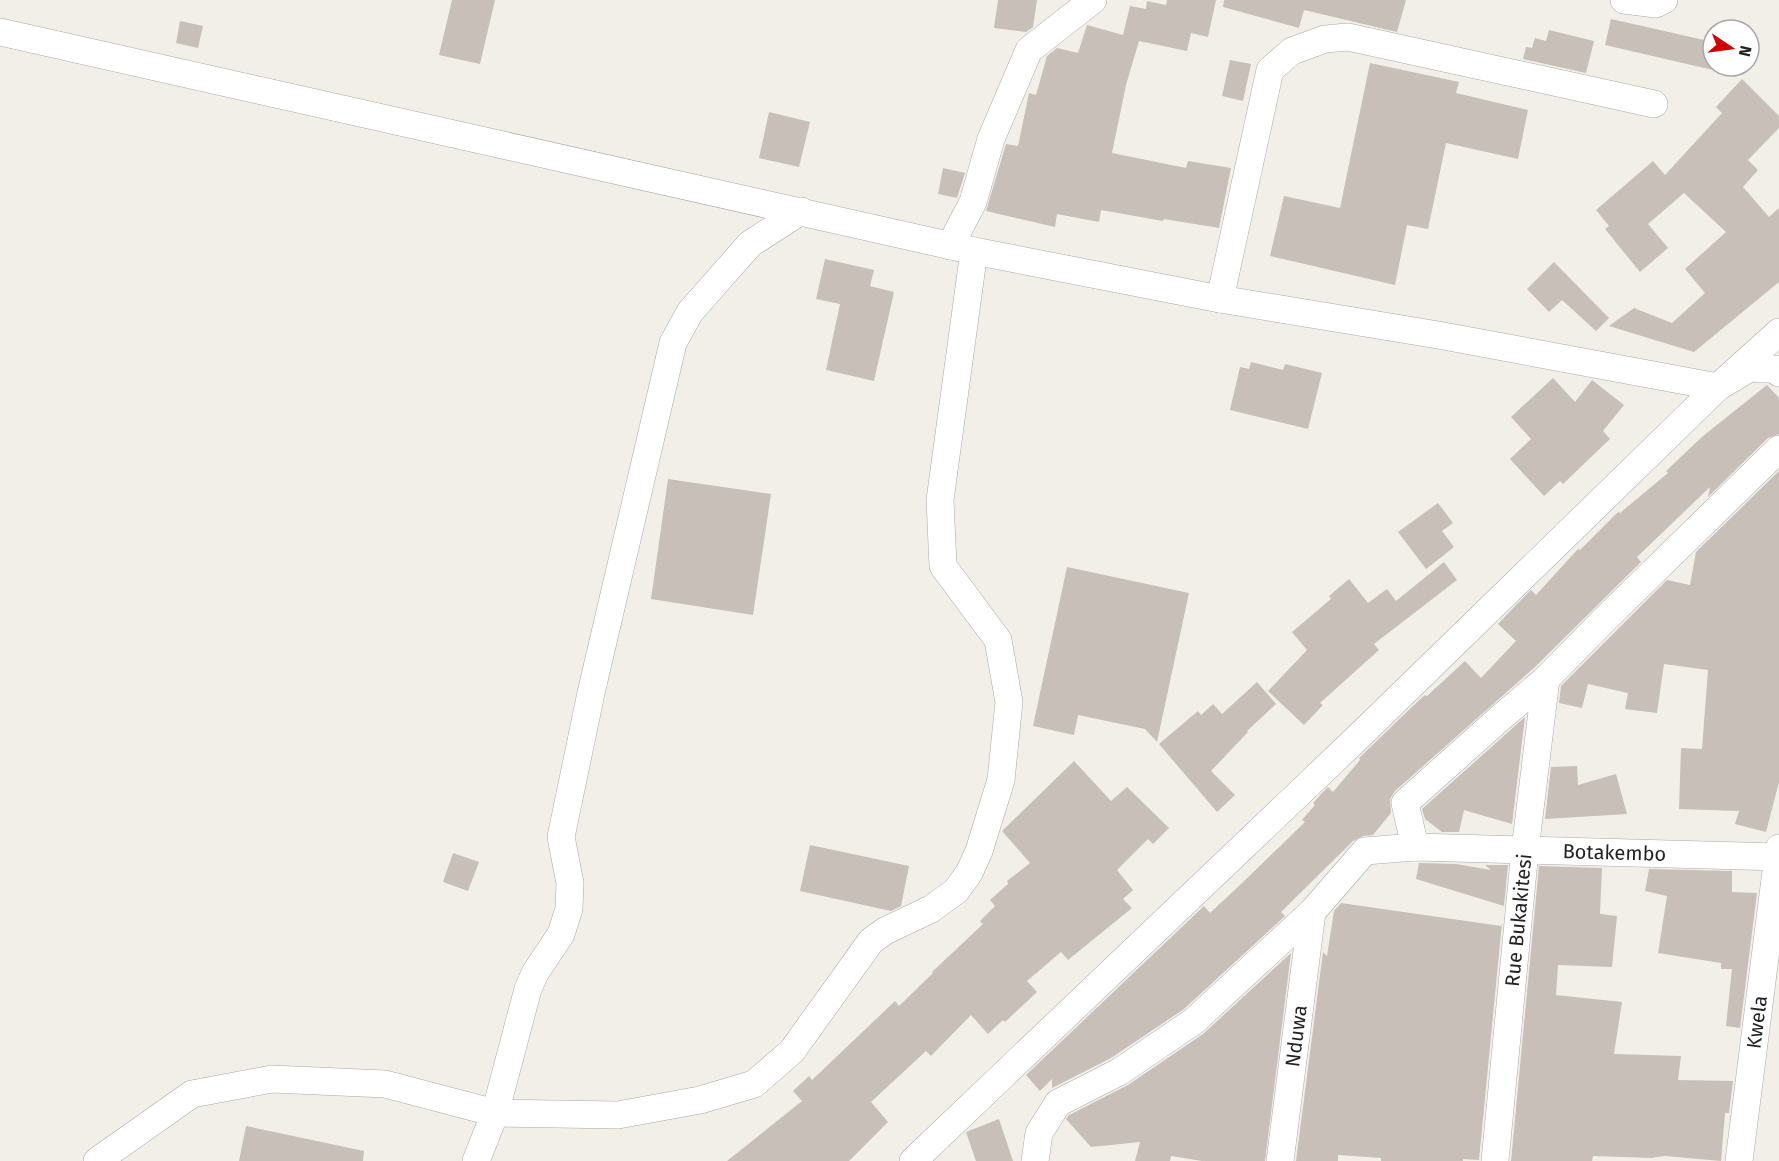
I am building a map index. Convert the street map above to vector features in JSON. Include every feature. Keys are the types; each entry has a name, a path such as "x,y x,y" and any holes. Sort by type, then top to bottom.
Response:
{"street":[{"path":"97,1161 192,1094 272,1079 385,1084 495,1113 618,1115 700,1100 754,1084 792,1051 871,941 885,931 931,909 956,891 969,873 978,851 1001,780 1009,702 998,640 943,566 940,500 962,248 991,139 1029,50 1093,0"},
{"path":"1624,0 1656,4 1664,0"},
{"path":"0,32 962,248 1220,298 1438,335 1718,387 1755,365 1759,369 1776,369 1779,373"},
{"path":"1220,298 1270,70 1292,51 1325,39 1348,37 1654,104"},
{"path":"476,1161 495,1113 528,989 535,973 561,934 569,909 570,883 561,837 591,693 673,343 690,312 750,244 801,211"},
{"path":"913,1161 1345,749 1718,387 1779,332"},
{"path":"1415,847 1405,803 1546,680 1779,449"},
{"name":"Rue Bukakitesi","path":"1495,1161 1525,850 1546,680"},
{"name":"Botakembo","path":"1035,1161 1039,1133 1058,1103 1119,1072 1194,1021 1312,912 1365,850 1415,847 1779,854"},
{"name":"Kwela","path":"1739,1161 1779,854"},
{"name":"Nduwa","path":"1280,1161 1312,912"}],"building":[{"path":"452,0 495,0 480,64 439,55"},
{"path":"998,0 1037,0 1033,27 1026,32 994,28"},
{"path":"1167,0 1216,0 1208,37 1191,33 1187,51 1139,41 1126,85 1112,153 1186,168 1188,161 1231,168 1219,228 1101,210 1099,222 1057,214 1055,227 986,211 1006,144 1018,146 1029,93 1036,95 1047,56 1057,48 1078,53 1087,25 1123,35 1130,6 1146,9 1147,1 1166,5"},
{"path":"1224,0 1406,0 1397,32 1304,10 1299,28 1223,7"},
{"path":"1611,19 1701,39 1701,67 1605,45"},
{"path":"180,21 203,26 198,48 176,43"},
{"path":"1549,30 1594,41 1586,73 1523,59 1526,47 1532,48 1535,38 1546,41"},
{"path":"1230,60 1251,64 1243,101 1222,96"},
{"path":"1370,63 1459,82 1456,93 1528,110 1518,159 1446,143 1428,229 1407,225 1395,285 1270,256 1284,196 1340,208"},
{"path":"1742,79 1779,116 1779,128 1748,160 1758,170 1743,187 1769,217 1779,208 1779,282 1694,352 1609,326 1634,308 1672,323 1705,293 1685,269 1726,232 1684,193 1648,224 1668,248 1640,272 1605,229 1609,226 1596,210 1653,161 1665,175 1722,113 1716,107"},
{"path":"769,112 810,122 799,167 759,158"},
{"path":"943,168 965,173 957,198 938,194"},
{"path":"825,259 874,270 870,286 894,292 874,381 826,370 840,304 816,299"},
{"path":"1554,262 1609,318 1596,331 1562,300 1549,312 1527,289"},
{"path":"1251,362 1283,370 1285,364 1322,373 1308,429 1230,410 1240,367 1249,369"},
{"path":"1553,378 1575,402 1592,380 1624,405 1603,431 1610,439 1563,484 1560,481 1544,496 1510,459 1531,439 1511,417"},
{"path":"1767,385 1779,398 1779,434 1768,438 1708,497 1710,487 1637,557 1641,562 1535,667 1395,791 1390,799 1391,813 1373,835 1363,836 1353,841 1281,912 1285,916 1184,1009 1111,1058 1052,1088 1052,1079 1040,1091 1026,1075 1204,906 1210,913 1240,885 1305,822 1302,820 1323,792 1328,787 1333,792 1360,760 1359,758 1425,695 1427,696 1465,661 1481,678 1516,641 1498,624 1516,605 1531,590 1536,595 1578,549 1580,550 1618,512 1620,513 1668,473 1666,471 1703,436"},
{"path":"1779,471 1779,782 1766,832 1735,824 1739,811 1679,809 1681,748 1702,749 1708,670 1664,664 1657,713 1625,709 1628,693 1588,684 1582,708 1559,703 1561,686 1667,580 1690,585 1696,552"},
{"path":"668,479 771,494 753,615 651,599"},
{"path":"1438,503 1453,523 1442,531 1454,547 1426,569 1398,532"},
{"path":"1444,562 1457,580 1374,644 1379,650 1320,703 1323,705 1304,725 1268,691 1307,650 1292,632 1331,599 1329,596 1349,579 1368,603 1387,589 1396,601"},
{"path":"1067,567 1189,593 1157,742 1145,729 1078,715 1074,735 1033,726"},
{"path":"1257,682 1276,704 1247,731 1211,771 1235,795 1217,812 1159,744 1198,711 1201,715 1213,704 1222,714"},
{"path":"1525,717 1512,824 1464,810 1459,832 1442,832 1425,819 1422,809"},
{"path":"1074,761 1111,801 1127,787 1169,828 1153,844 1148,839 1117,870 1133,890 1123,899 1132,908 1068,960 1061,952 1027,981 1037,992 1005,1022 1003,1020 988,1034 971,1015 931,1056 926,1051 871,1102 888,1122 849,1161 727,1161 802,1101 793,1091 809,1076 812,1080 895,1001 899,1006 983,924 980,921 995,906 990,900 1008,884 1007,881 1030,863 1002,831"},
{"path":"1577,766 1578,785 1616,774 1627,814 1545,819 1551,767"},
{"path":"810,845 909,866 901,906 891,911 800,891"},
{"path":"453,853 479,862 468,891 443,882"},
{"path":"1419,863 1456,864 1491,870 1485,865 1508,865 1504,906 1416,879"},
{"path":"1539,866 1602,868 1600,914 1617,916 1612,967 1558,965 1556,995 1622,1002 1614,1054 1681,1056 1678,1080 1733,1081 1729,1113 1725,1113 1721,1161 1665,1156 1651,1158 1593,1156 1592,1161 1511,1161"},
{"path":"1649,869 1732,871 1732,892 1757,893 1740,1028 1726,1026 1732,969 1721,969 1721,963 1658,953 1667,896 1645,891"},
{"path":"1341,903 1501,926 1502,923 1479,1160 1381,1161 1381,1158 1338,1155 1338,1161 1296,1161 1323,952 1327,956 1334,911"},
{"path":"1291,953 1265,1161 1202,1161 1171,1156 1170,1161 1135,1161 1140,1142 1091,1147 1066,1119 1069,1115 1128,1085 1203,1034"},
{"path":"999,1119 1013,1161 976,1161 966,1132"},
{"path":"246,1126 364,1151 363,1161 239,1161"}]}
